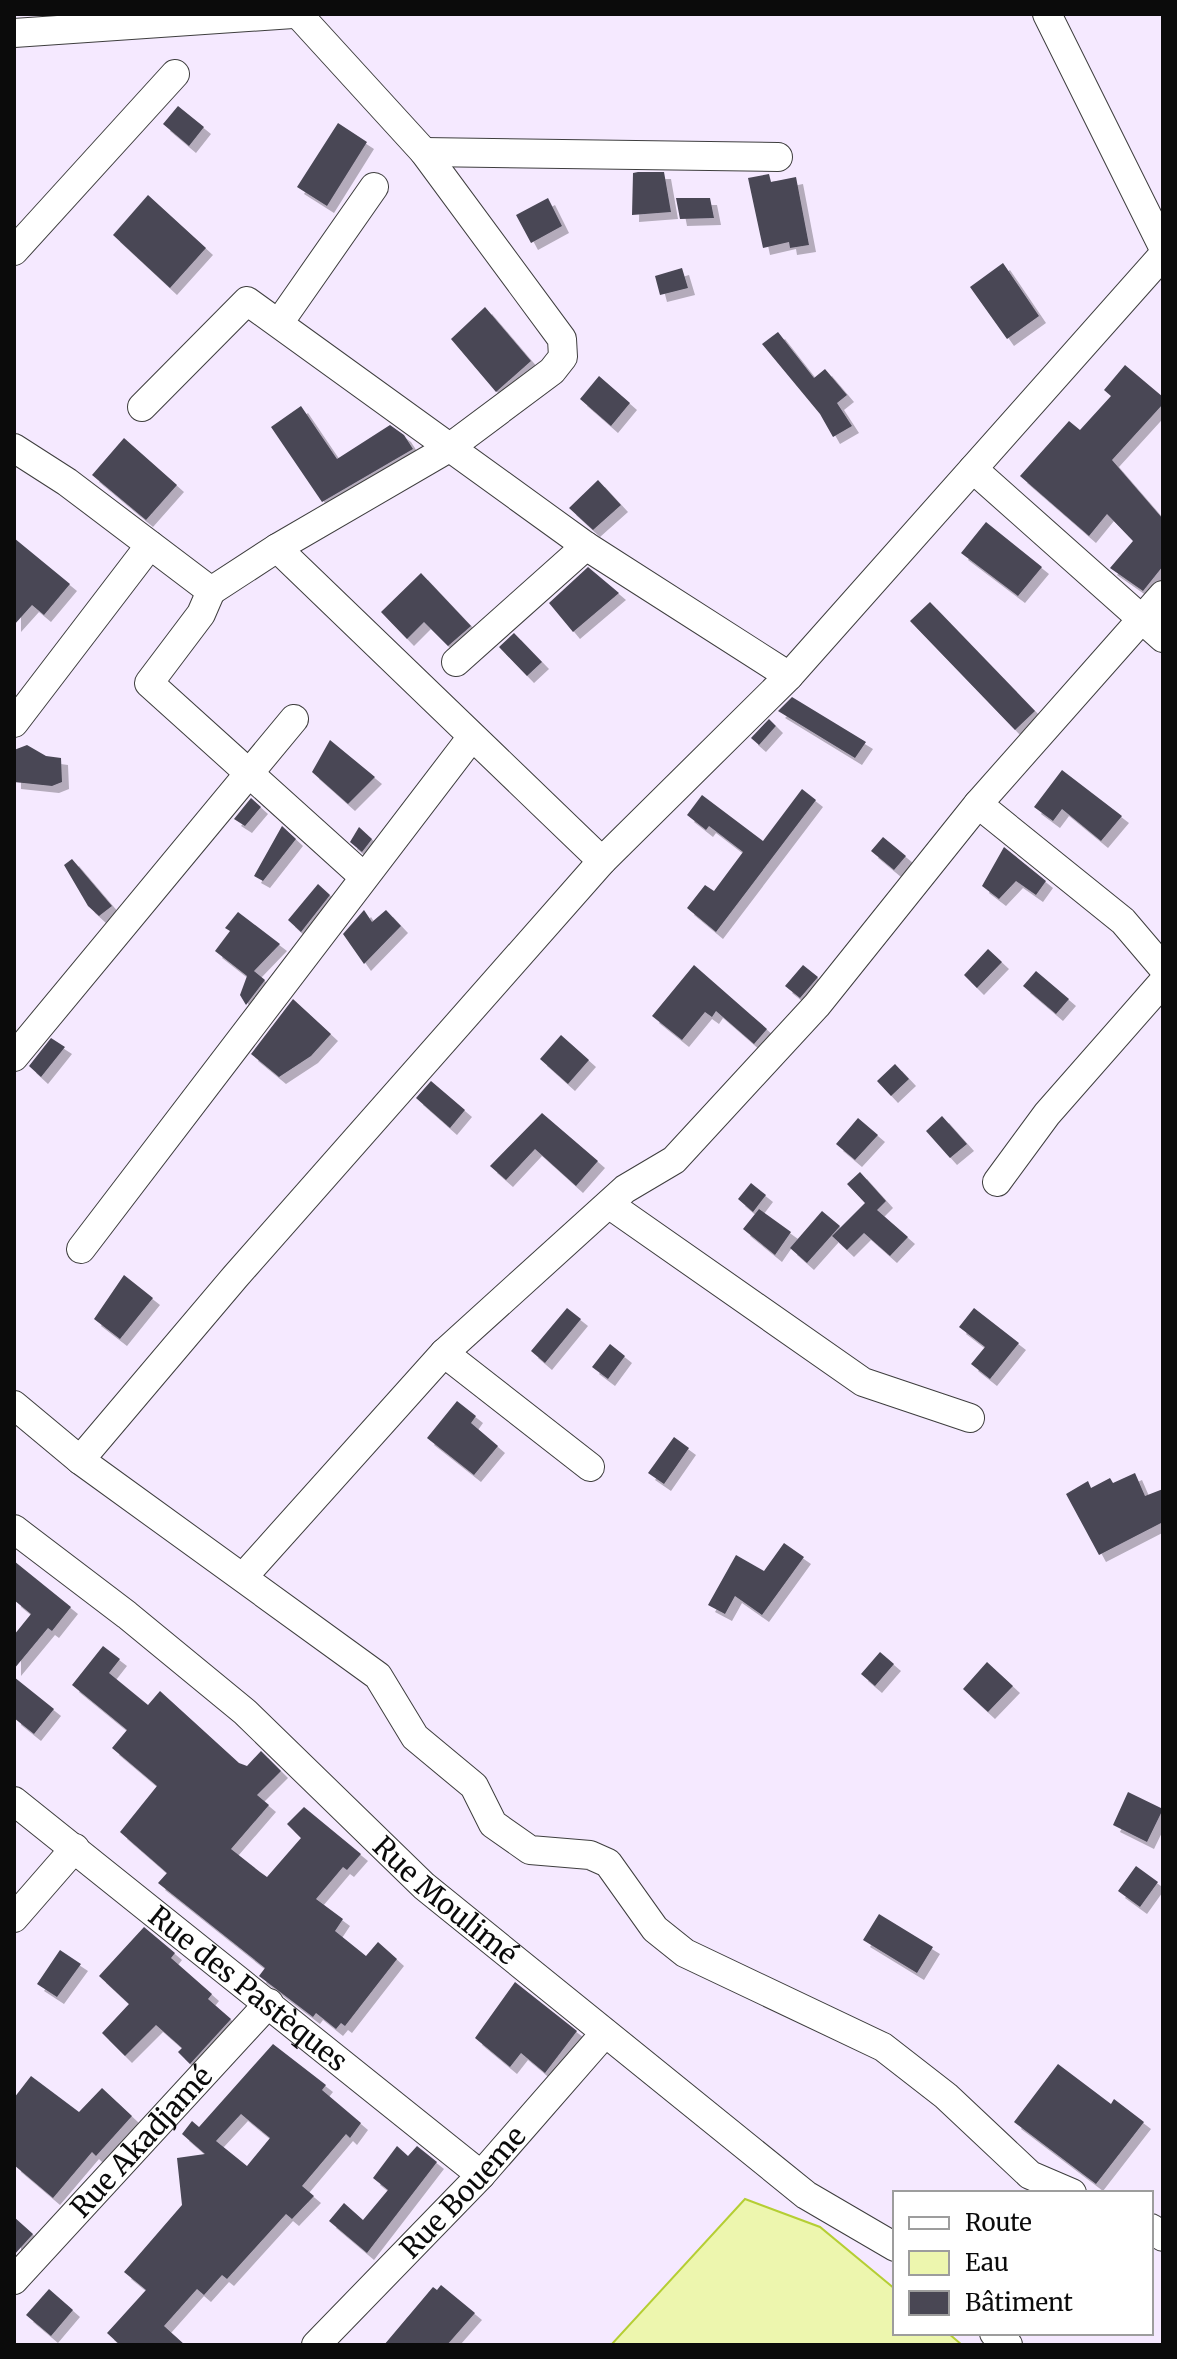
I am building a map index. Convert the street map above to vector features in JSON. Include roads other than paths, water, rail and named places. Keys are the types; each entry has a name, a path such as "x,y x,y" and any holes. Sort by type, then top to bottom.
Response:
{"street":[{"path":"14,33 130,19 296,14 424,152 562,339 563,357 552,371 449,448 277,548 211,591 201,614 149,683 364,877"},
{"path":"1047,14 1163,247"},
{"path":"14,251 175,74"},
{"path":"424,152 778,157"},
{"path":"279,323 374,187"},
{"path":"80,1460 235,1277 602,861 789,676 1163,255"},
{"path":"142,407 241,303 254,304 586,546 789,676"},
{"path":"14,448 211,591"},
{"path":"973,469 1163,638"},
{"path":"14,723 150,545"},
{"path":"456,662 586,546"},
{"path":"277,548 602,861"},
{"path":"244,1576 444,1353 625,1189 674,1160 685,1149 817,1005 978,804 1163,595"},
{"path":"14,1057 294,719"},
{"path":"81,1249 471,738"},
{"path":"978,804 1123,921 1163,968"},
{"path":"997,1182 1056,1103 1163,982"},
{"path":"610,1205 863,1382 970,1418"},
{"path":"444,1353 590,1467"},
{"path":"14,1405 80,1460 378,1676 415,1737 474,1786 493,1824 530,1850 590,1855 608,1863 655,1929 685,1953 883,2047 946,2096 1030,2175 1067,2191"},
{"name":"Rue Moulimé","path":"14,1529 127,1615 245,1712 424,1886 806,2195 893,2246"},
{"name":"Rue des Pastèques","path":"14,1801 481,2175"},
{"path":"14,1918 75,1848"},
{"name":"Rue Akadjamé","path":"14,2280 269,2003"},
{"name":"Rue Boueme","path":"316,2345 481,2175 605,2033"}],"water":[{"path":"745,2199 820,2227 893,2287 893,2335 950,2335 962,2345 611,2345"}]}
